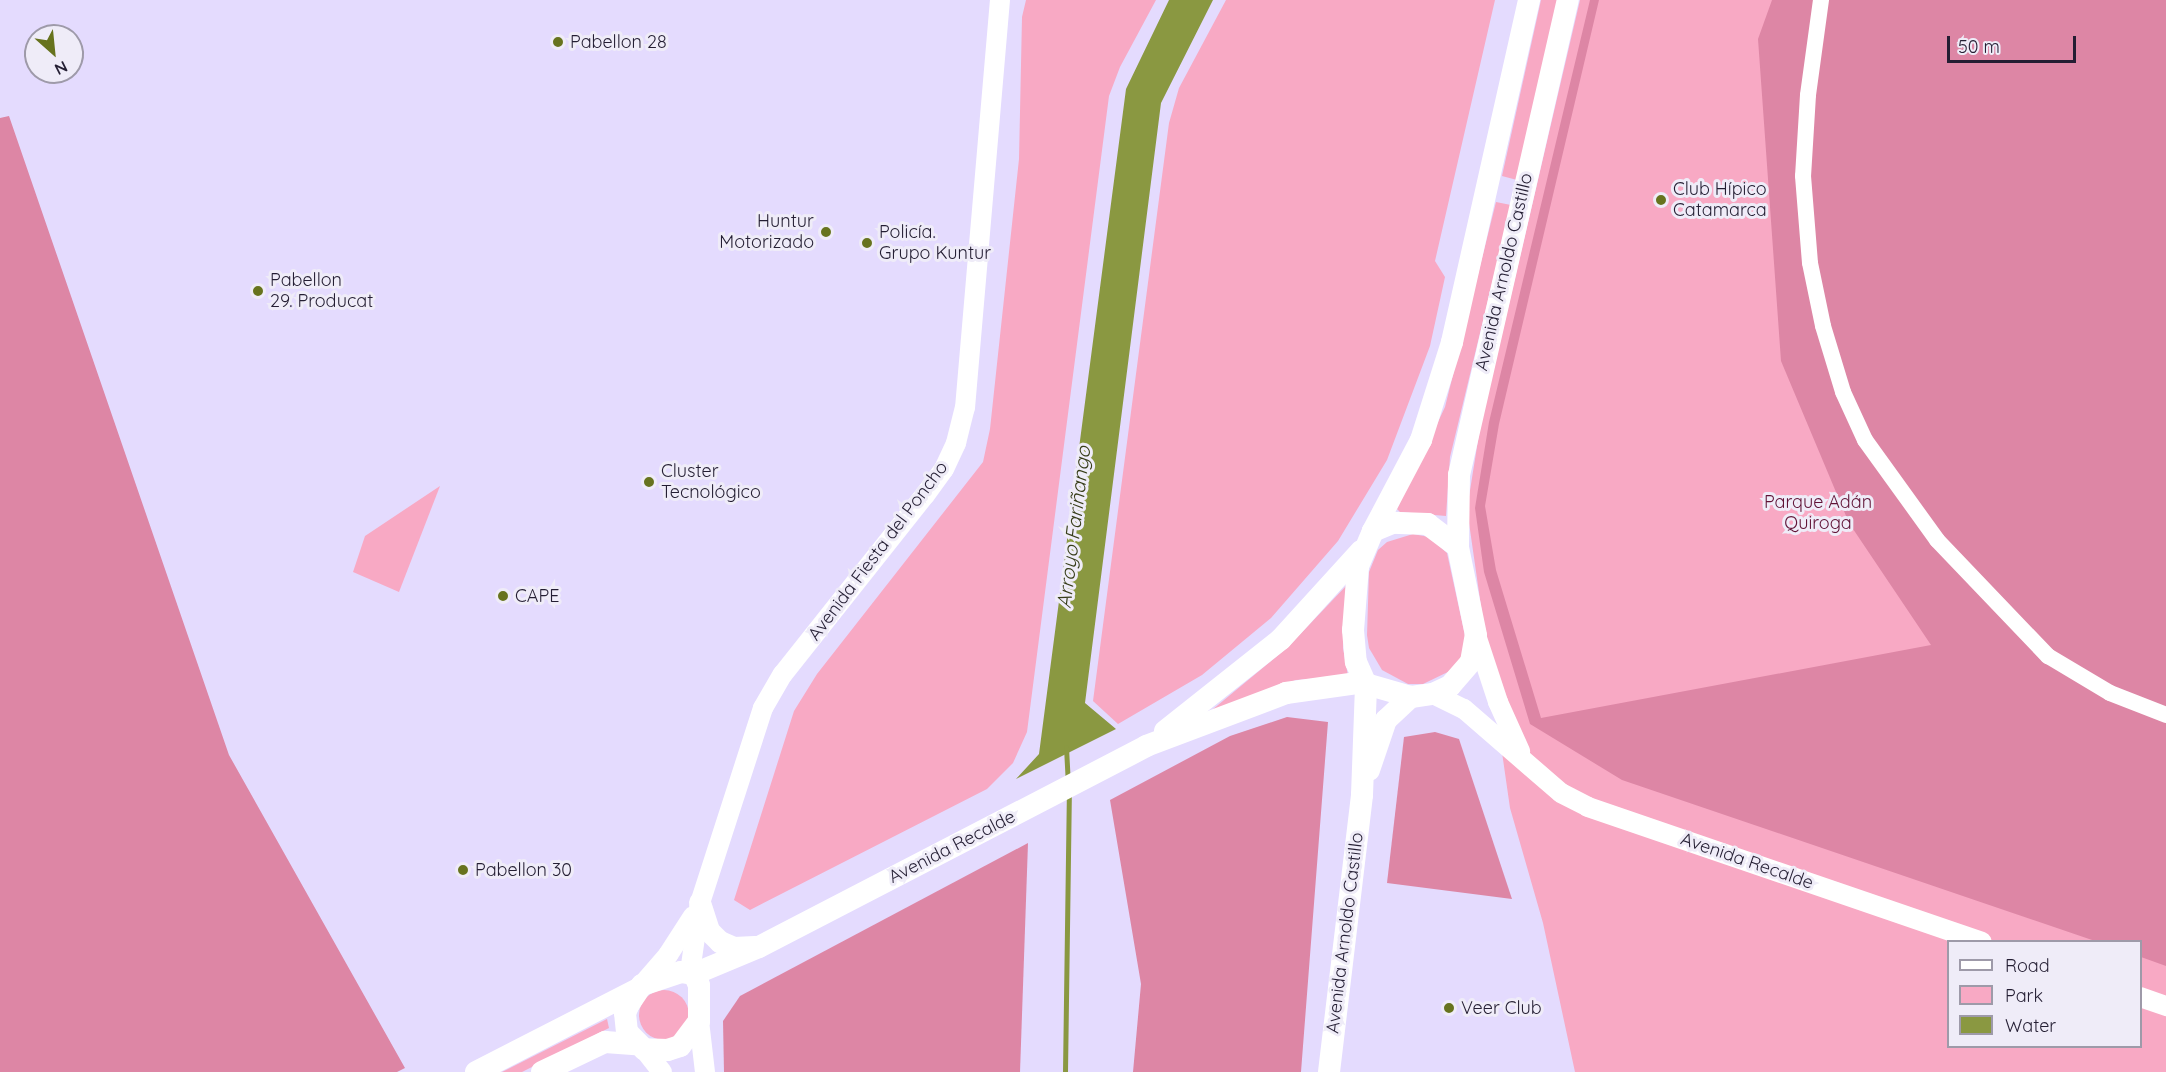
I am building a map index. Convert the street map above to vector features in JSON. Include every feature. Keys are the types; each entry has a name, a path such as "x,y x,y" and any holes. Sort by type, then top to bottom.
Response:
{"main road":[{"name":"Avenida Arnoldo Castillo","path":"1368,539 1421,440 1452,342 1529,0"},
{"name":"Avenida Arnoldo Castillo","path":"1458,547 1459,475 1470,420 1568,0"},
{"path":"1392,523 1428,524 1458,547 1476,635 1471,662 1462,676 1422,696 1365,683 1356,662 1353,630 1368,539 1392,523"},
{"name":"Avenida Recalde","path":"1146,746 1281,639 1368,539"},
{"name":"Avenida Arnoldo Castillo","path":"1329,1072 1362,795 1365,683"},
{"name":"Avenida Recalde","path":"692,973 759,947 1146,746 1286,693 1365,683"},
{"name":"Avenida Arnoldo Castillo","path":"1362,795 1386,720 1422,696"},
{"path":"700,903 709,932 720,942 734,948 759,947"},
{"name":"Avenida Recalde","path":"701,1014 735,966 759,947"},
{"path":"476,1072 670,973 692,973 701,1014 680,1046 640,1047 605,1042 542,1072"},
{"path":"640,987 625,1013 625,1024 640,1047"}],"street":[{"name":"Avenida Fiesta del Poncho","path":"692,973 700,903 764,708 783,674 938,478 956,443 965,408 1000,0"},
{"path":"1821,0 1808,95 1803,176 1810,263 1831,351 1865,440 1937,540 2048,656 2099,687 2166,716"},
{"name":"Avenida Recalde","path":"1476,635 1498,702 1523,759"},
{"name":"Avenida Recalde","path":"1422,696 1464,709 1561,793 1588,807 1976,940"},
{"name":"Avenida Fiesta del Poncho","path":"640,987 668,955 700,903"},
{"path":"2142,998 2166,1006"},
{"path":"701,1014 705,1072"},
{"path":"640,1047 662,1072"}],"green space":[{"path":"1026,0 1156,0 1120,67 1109,96 1027,732 1013,763 987,789 750,910 734,900 794,711 817,674 983,462 990,429 1019,159 1022,17"},
{"path":"1226,0 1495,0 1435,261 1445,277 1430,346 1387,460 1338,541 1271,618 1202,675 1118,724 1093,701 1169,123 1179,88"},
{"path":"1541,0 1559,0 1517,180 1502,176"},
{"name":"Parque Adán Quiroga","path":"1580,0 2166,0 2166,1072 1575,1072 1543,923 1510,808 1467,509 1480,428"},
{"path":"1496,202 1511,205 1450,457 1446,516 1400,512 1397,509 1445,407"},
{"path":"440,486 399,592 353,572 365,536"},
{"path":"1413,534 1429,537 1447,553 1466,640 1461,658 1452,670 1423,684 1408,684 1382,670 1369,648 1367,635 1369,572 1378,550 1387,542"},
{"path":"1346,586 1343,648 1348,676 1296,680 1212,710 1288,647"},
{"path":"659,990 669,990 682,997 689,1010 689,1020 682,1033 669,1040 659,1040 650,1036 643,1029 639,1020 639,1010 643,1001 650,994"},
{"path":"607,1019 609,1028 522,1072 502,1072"}],"shaded area":[{"path":"1590,0 1599,0 1499,424 1485,506 1496,570 1541,718 1931,645 1849,523 1781,361 1758,39 1772,0 2166,0 2166,966 2142,957 2142,940 2092,940 1622,780 1530,724 1484,572 1475,508 1489,422"},
{"path":"9,116 229,755 405,1068 397,1072 0,1072 0,118"},
{"path":"1287,717 1328,722 1301,1072 1133,1072 1141,984 1110,800 1230,736"},
{"path":"1435,732 1459,739 1512,899 1387,883 1404,737"},
{"path":"1028,843 1020,1072 724,1072 723,1021 740,996"}],"water":[{"path":"1169,0 1213,0 1161,103 1085,703 1116,729 1016,779 1039,754 1126,89"}],"waterway":[{"name":"Arroyo Fariñango","path":"1066,747 1068,780"},
{"name":"Arroyo Fariñango","path":"1065,1072 1069,792"}],"place":[{"name":"Pabellon 28","path":"558,42"},
{"name":"Club Hípico Catamarca","path":"1661,200"},
{"name":"Huntur Motorizado","path":"826,232"},
{"name":"Policía. Grupo Kuntur","path":"867,243"},
{"name":"Pabellon 29. Producat","path":"258,291"},
{"name":"Cluster Tecnológico","path":"649,482"},
{"name":"CAPE","path":"503,596"},
{"name":"Pabellon 30","path":"463,870"},
{"name":"Veer Club","path":"1449,1008"}]}
